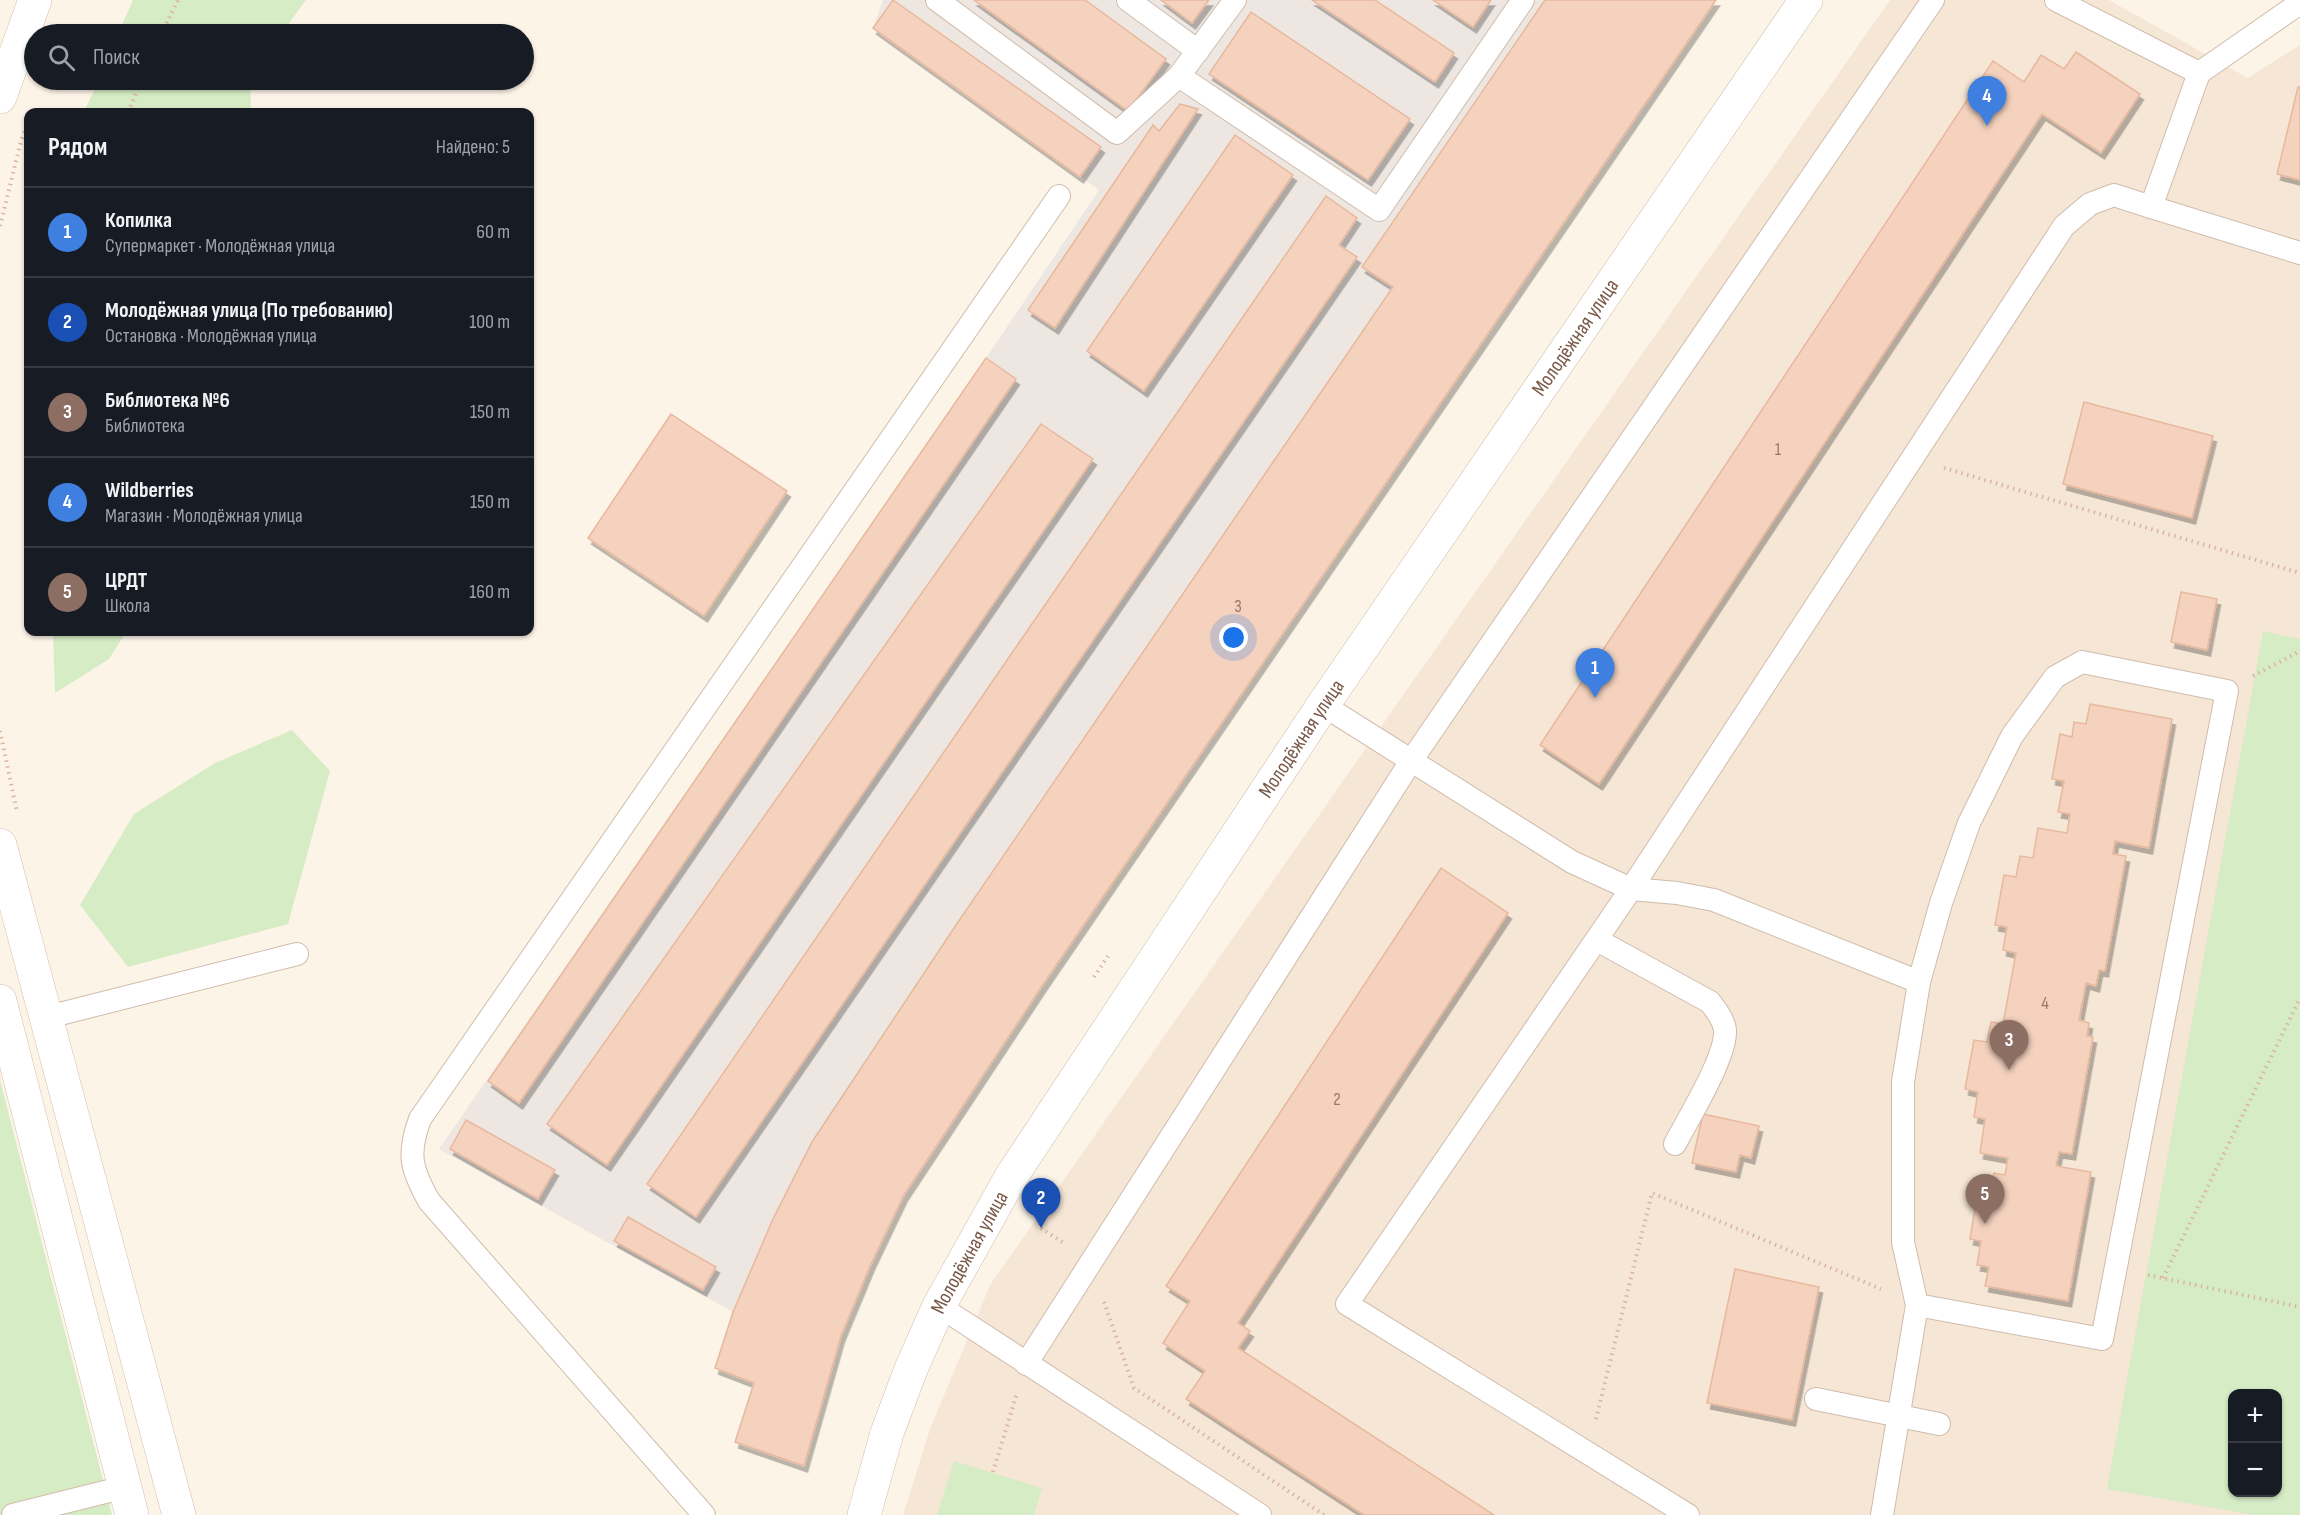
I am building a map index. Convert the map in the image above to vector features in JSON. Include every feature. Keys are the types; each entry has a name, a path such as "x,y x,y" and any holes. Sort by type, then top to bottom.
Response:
{"street":[{"path":"26,24 35,0"},
{"name":"Молодёжная улица","path":"864,1515 887,1433 911,1369 939,1306 1011,1177 1323,705 1806,0"},
{"path":"0,97 24,30"},
{"path":"0,845 44,1018 179,1515"},
{"path":"0,1001 128,1501"}],"lane":[{"path":"937,0 1117,132 1179,76 1235,0"},
{"path":"1128,0 1198,51"},
{"path":"1179,76 1379,210 1523,0"},
{"path":"1026,1364 1411,761 1933,0"},
{"path":"2056,0 2199,73"},
{"path":"2151,207 2199,73 2300,3"},
{"path":"1688,1515 1347,1304 1631,889 2064,226 2090,204 2114,195 2300,253"},
{"path":"704,1515 429,1201 416,1178 411,1158 413,1136 420,1119 1059,196"},
{"path":"1882,1515 1917,1305 1903,1242 1903,1082 1919,982 1941,903 1969,823 2012,736 2055,677 2082,662 2227,691 2102,1339 1917,1305"},
{"path":"1323,705 1572,862 1631,889 1714,900 1919,982"},
{"path":"1597,940 1710,1002 1725,1030 1721,1054 1675,1144"},
{"path":"44,1018 297,954"},
{"path":"939,1306 1260,1515"},
{"path":"1816,1399 1939,1424"},
{"path":"14,1515 128,1501"}],"path":[{"path":"166,24 178,0"},
{"path":"130,108 138,90"},
{"path":"0,226 24,133"},
{"path":"1912,458 2300,573"},
{"path":"2227,691 2300,651"},
{"path":"2163,1278 2300,998"},
{"path":"1587,1453 1652,1193 1917,1305"},
{"path":"1090,1263 1134,1388 1324,1515"},
{"path":"2116,1269 2300,1307"},
{"path":"993,1472 1026,1364"}],"shaded area":[{"path":"883,0 1716,0 1044,983 904,1195 871,1264 841,1336 804,1466 735,1442 754,1384 715,1368 733,1312 439,1149 986,358 1099,190 873,28"},
{"path":"1890,0 2109,0 2248,78 2300,45 2300,1515 903,1515 930,1429 990,1285"}],"green space":[{"path":"133,0 306,0 288,24 122,24"},
{"path":"94,90 250,90 251,108 86,108"},
{"path":"2263,631 2300,639 2300,1515 2254,1515 2107,1489"},
{"path":"53,636 123,636 109,659 55,693"},
{"path":"292,730 330,771 288,924 128,967 80,905 134,814 215,763"},
{"path":"0,1080 112,1515 0,1515"},
{"path":"954,1461 1042,1488 1034,1515 937,1515"}],"building":[{"path":"893,0 1101,147 1080,177 873,28"},
{"path":"974,0 1085,0 1166,59 1128,111"},
{"path":"1161,0 1209,0 1192,23"},
{"path":"1312,0 1375,0 1454,53 1435,82"},
{"path":"1433,0 1491,0 1473,27"},
{"path":"1545,0 1716,0 1044,983 904,1195 871,1264 841,1336 804,1466 735,1442 754,1383 715,1368 733,1312 773,1219 812,1142 956,925 1393,287 1362,267"},
{"path":"1251,12 1410,119 1368,180 1209,74"},
{"path":"2076,52 2140,94 2101,153 2042,114 1599,784 1540,745 1993,61 2024,82 2041,55 2064,69"},
{"path":"2298,87 2300,87 2300,180 2277,174"},
{"path":"1180,104 1198,109 1055,328 1028,310 1153,125 1159,131"},
{"path":"1235,135 1293,175 1144,391 1087,351"},
{"path":"1326,196 1357,218 1339,245 1357,257 696,1217 647,1184"},
{"path":"986,358 1016,379 519,1103 488,1081"},
{"path":"2084,402 2213,436 2192,518 2063,484"},
{"path":"671,414 787,491 704,616 588,538"},
{"path":"1041,424 1093,459 607,1165 547,1124"},
{"path":"2181,592 2217,599 2207,650 2171,642"},
{"path":"2090,704 2172,719 2149,848 2115,841 2113,854 2126,856 2105,971 2099,970 2096,986 2086,983 2079,1020 2089,1023 2087,1036 2093,1037 2072,1154 2059,1152 2056,1166 2091,1172 2068,1301 1985,1286 1989,1267 1977,1265 1981,1241 1970,1239 1978,1190 1990,1192 1994,1173 2005,1175 2008,1158 1980,1153 1985,1119 1974,1117 1978,1092 1965,1089 1974,1040 1987,1042 1991,1022 2003,1024 2016,953 2003,950 2007,927 1995,925 2004,875 2016,877 2020,856 2033,858 2038,828 2067,833 2070,814 2058,812 2064,781 2052,779 2060,734 2072,737 2074,722 2086,724"},
{"path":"1441,868 1508,913 1238,1323 1250,1331 1238,1348 1494,1515 1364,1515 1186,1399 1205,1371 1163,1343 1190,1301 1166,1286"},
{"path":"1703,1114 1759,1126 1751,1158 1740,1155 1736,1172 1692,1163"},
{"path":"466,1120 555,1170 538,1199 450,1149"},
{"path":"628,1217 716,1267 703,1290 614,1241"},
{"path":"1735,1269 1819,1287 1792,1420 1707,1403"}],"place":[{"name":"Wildberries","path":"1987,126"},
{"name":"Копилка","path":"1595,698"},
{"name":"Библиотека №6","path":"2009,1070"},
{"name":"ЦРДТ","path":"1985,1224"},
{"name":"Молодёжная улица (По требованию)","path":"1041,1228"}]}
